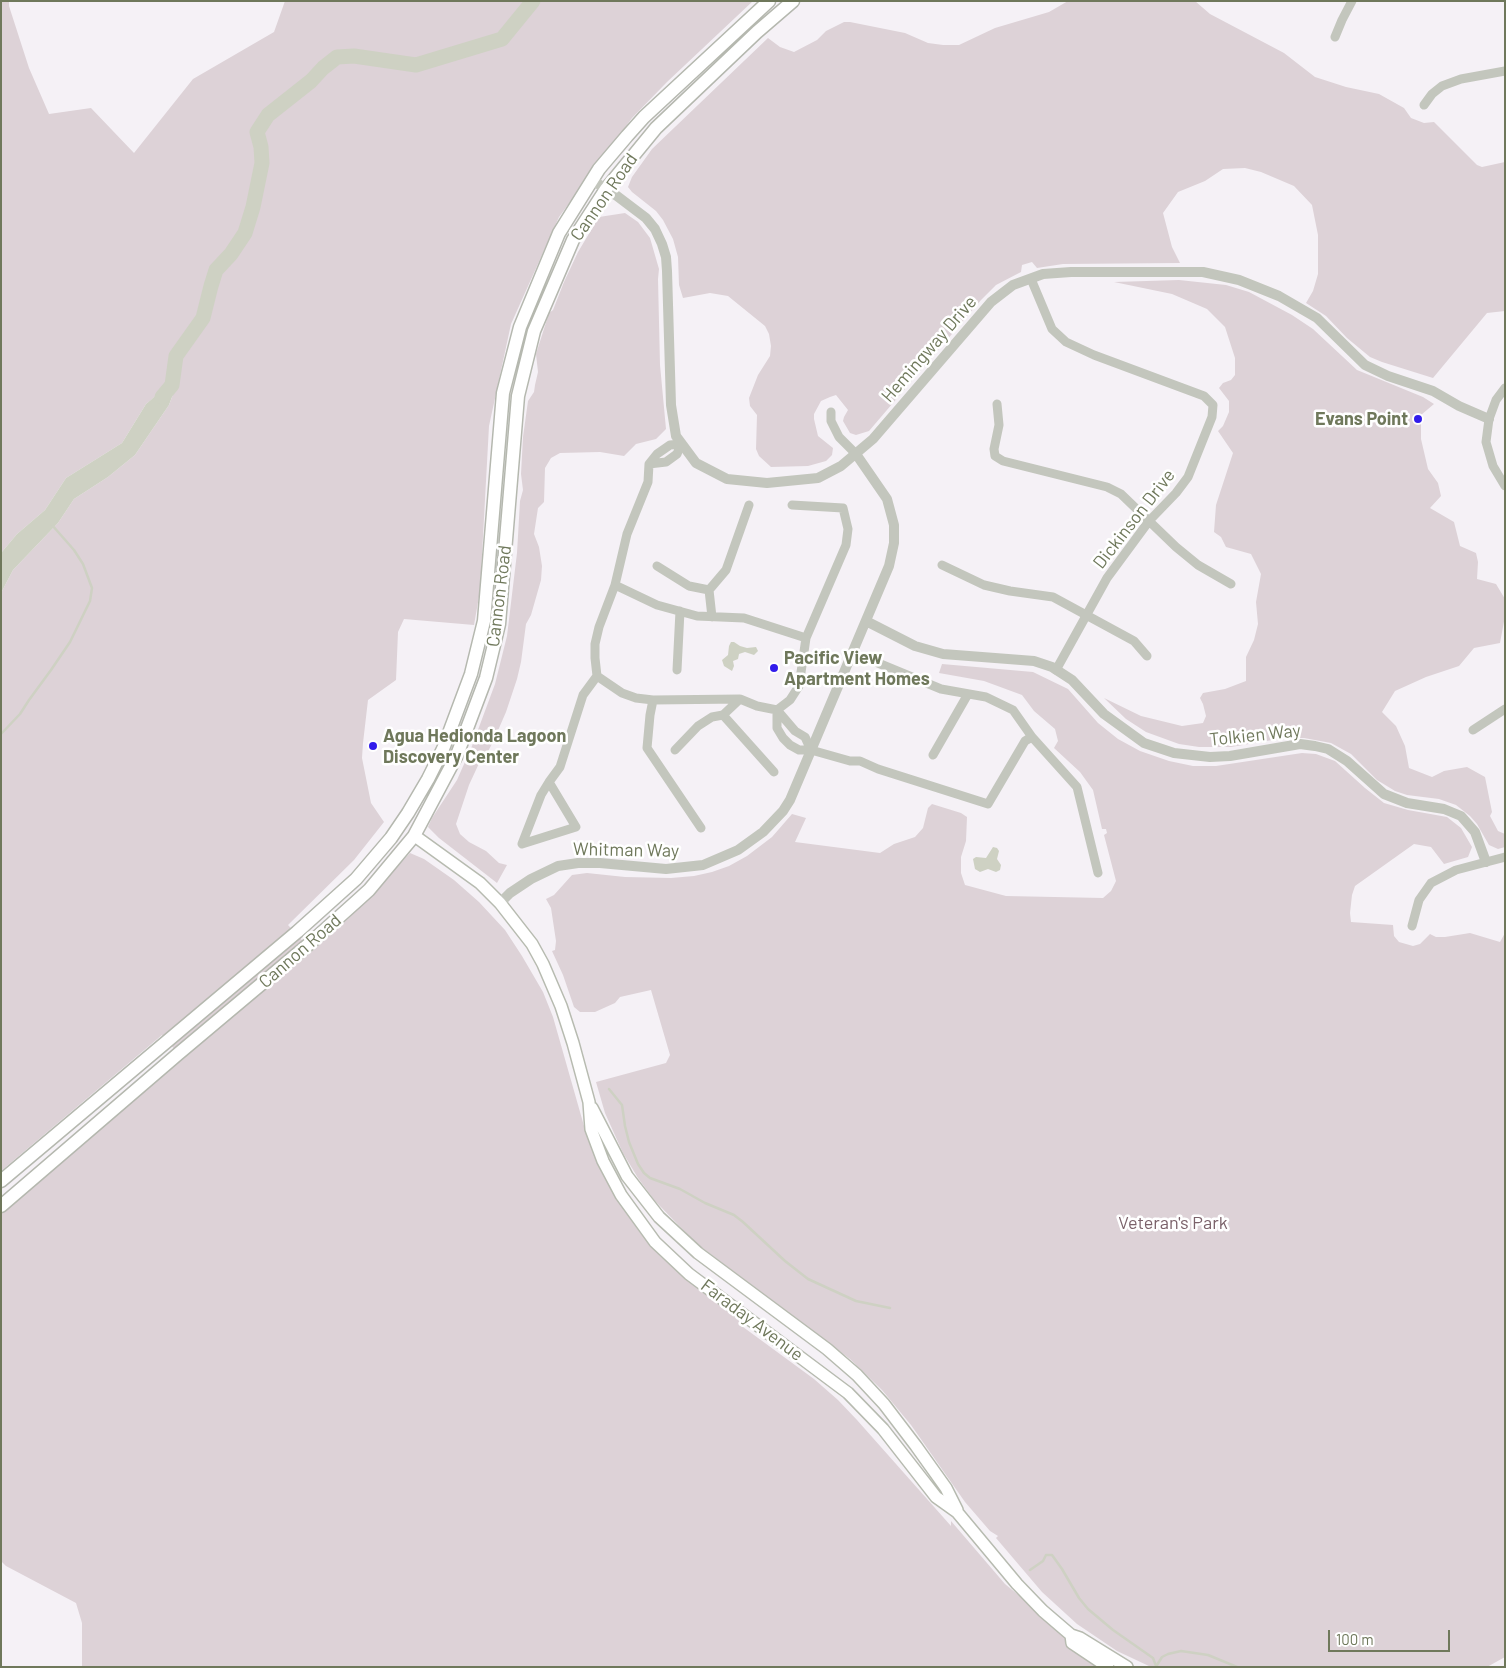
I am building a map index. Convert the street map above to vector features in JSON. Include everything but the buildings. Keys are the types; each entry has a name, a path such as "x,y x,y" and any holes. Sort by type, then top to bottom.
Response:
{"main road":[{"name":"Cannon Road","path":"1,1182 297,932 356,879 399,826 428,779 443,749 471,674 484,621 503,394 520,327 559,233 599,169 644,117 769,1"},
{"name":"Cannon Road","path":"1,1206 309,944 369,890 417,838 457,756 486,678 499,624 518,396 534,331 573,240 606,189 656,128 757,32 793,1"},
{"name":"Faraday Avenue","path":"399,826 480,883 500,903 532,944 552,982 573,1043 589,1102 591,1129 603,1161 621,1196 655,1242 689,1274 848,1393 883,1429 936,1497 957,1512 1043,1611 1071,1635 1080,1638 1127,1667"},
{"name":"Faraday Avenue","path":"589,1102 627,1176 659,1217 698,1252 827,1349 857,1374 884,1404 916,1446 946,1488 957,1512"},
{"name":"Faraday Avenue","path":"1071,1635 1072,1643 1108,1667"}],"street":[{"path":"1335,37 1352,1"},
{"path":"1424,105 1432,94 1442,86 1461,78 1505,71"},
{"name":"Hemingway Drive","path":"592,180 646,218 655,229 664,250 669,293 671,405 676,436 696,463 727,479 767,483 818,478 841,466 873,439 990,302 1013,285 1044,274 1071,272 1203,272 1239,280 1279,296 1317,318 1365,365 1388,376 1433,391 1459,406 1489,419"},
{"name":"Dickinson Drive","path":"1031,279 1052,329 1066,342 1094,355 1204,396 1213,405 1212,417 1188,477 1176,494 1149,521 1107,578 1056,670"},
{"path":"1505,388 1496,400 1489,419 1486,442 1493,466 1505,486"},
{"path":"997,404 999,425 994,449 995,456 1003,461 1107,487 1121,494 1176,547 1198,565 1231,584"},
{"name":"Whitman Way","path":"500,903 510,893 531,879 558,866 578,863 600,863 666,869 703,865 738,850 763,832 783,811 790,800 812,750 889,566 894,543 894,525 887,499 856,454 839,436 832,421 831,412"},
{"path":"549,782 576,827 522,844 541,795 549,782 560,767 583,695 597,676 595,644 599,627 615,585 627,534 648,482 649,464 666,462 677,454 681,444"},
{"path":"712,617 709,590 726,570 749,505"},
{"path":"777,710 790,700 799,686 806,638 846,544 848,529 843,508 792,505"},
{"path":"942,565 984,585 1053,597 1134,641 1147,656"},
{"path":"657,566 690,586 709,590"},
{"path":"615,585 657,605 697,616 744,618 806,638"},
{"path":"677,670 680,611"},
{"name":"Tolkien Way","path":"866,620 915,646 942,654 1034,662 1056,670 1072,680 1104,714 1144,743 1174,753 1210,757 1230,756 1300,744 1328,749 1347,761 1384,794 1407,803 1444,809 1462,816 1475,832 1486,862"},
{"path":"878,662 942,689 986,697 1013,710 1032,737 1077,787 1098,873"},
{"path":"597,676 622,693 636,698 653,700 740,699 757,706 777,710 795,730 805,737 812,750"},
{"path":"933,755 968,694"},
{"path":"675,750 698,726 712,717 723,715 740,699"},
{"path":"653,700 647,748 701,828"},
{"path":"1473,730 1505,709"},
{"path":"777,710 777,728 783,738 799,750 812,750 850,761 860,761 878,769 988,804 1025,741 1032,737"},
{"path":"723,715 774,772"},
{"path":"1412,926 1419,900 1431,883 1456,870 1505,857"}],"green space":[{"path":"1,1 9,1 29,68 49,114 91,108 134,153 193,79 274,32 285,1 753,1 667,82 632,118 559,217 511,324 489,426 480,591 474,625 404,619 398,632 396,680 368,700 363,743 362,758 371,803 384,822 354,860 288,925 312,951 350,917 410,853 424,859 454,880 479,902 505,930 543,992 553,1017 586,1133 601,1171 641,1234 661,1257 745,1323 739,1324 814,1379 838,1400 951,1526 951,1521 1005,1584 1106,1667 82,1667 82,1623 76,1603 6,1566 1,1561 1,1214 183,1059 162,1035 1,1171 1,593 13,570 58,523 74,499 108,477 135,455 169,405 180,376 146,404 122,443 66,478 45,510 17,534 1,553"},
{"path":"1068,1 1195,1 1210,14 1284,53 1315,77 1346,87 1379,94 1404,108 1411,118 1424,123 1434,122 1477,165 1482,167 1505,162 1505,311 1487,313 1433,378 1370,357 1347,338 1326,316 1306,303 1313,291 1318,274 1318,235 1312,205 1294,186 1261,172 1245,168 1223,169 1205,181 1178,192 1163,213 1172,247 1180,263 1063,264 1037,268 1032,262 1022,265 1021,272 996,285 981,300 869,431 856,435 850,433 843,421 848,410 836,395 830,397 821,401 814,414 814,419 818,436 833,448 832,455 826,461 808,466 771,467 759,456 756,449 757,415 750,406 749,398 758,375 770,356 769,334 765,326 728,296 710,293 683,298 679,285 678,257 673,239 656,211 628,187 632,177 652,149 768,38 780,47 794,52 817,40 826,31 844,22 850,22 905,33 928,43 959,45 995,28 1049,12"},
{"path":"625,213 638,222 650,238 659,269 660,365 666,429 656,439 636,444 624,456 600,452 560,453 551,458 545,468 544,502 538,508 534,534 539,547 542,566 541,580 531,615 526,624 517,679 493,742 485,757 481,759 469,785 456,824 460,834 469,842 486,851 499,863 507,865 497,883 439,838 428,827 457,780 472,746 495,684 507,636 517,553 520,501 523,490 521,474 523,437 528,401 534,392 538,372 536,354 549,313 553,310 578,252 599,217"},
{"path":"1179,280 1226,285 1249,292 1292,315 1313,329 1357,370 1423,397 1434,404 1421,415 1421,439 1428,469 1438,483 1441,496 1430,508 1454,522 1460,546 1476,553 1478,562 1477,579 1496,584 1505,599 1505,616 1500,643 1474,648 1459,666 1426,677 1395,691 1382,712 1396,726 1405,746 1409,768 1432,777 1444,771 1467,767 1485,777 1492,812 1490,816 1498,831 1505,834 1505,847 1498,849 1489,845 1477,824 1456,805 1439,799 1407,795 1395,791 1377,780 1351,754 1331,743 1304,738 1284,738 1231,747 1199,747 1179,744 1146,732 1126,719 1104,698 1141,716 1182,726 1203,723 1206,716 1200,698 1203,693 1225,689 1246,681 1246,657 1254,640 1258,624 1256,602 1261,574 1251,554 1226,547 1221,537 1214,532 1216,505 1233,453 1218,431 1223,426 1229,412 1229,401 1219,388 1235,375 1235,358 1225,327 1207,309 1172,294 1114,282"},
{"name":"Veteran's Park","path":"942,664 1033,672 1068,689 1098,723 1118,739 1140,751 1169,761 1193,766 1216,766 1302,753 1316,754 1335,761 1384,803 1408,810 1447,817 1461,828 1472,847 1468,857 1444,864 1431,847 1414,844 1355,886 1350,913 1351,922 1393,925 1394,936 1399,942 1413,946 1420,944 1430,934 1436,937 1445,937 1470,933 1500,942 1505,933 1505,1657 1487,1667 1151,1667 1117,1651 1077,1624 1042,1592 996,1538 998,1536 990,1531 965,1502 911,1425 882,1390 850,1359 697,1244 655,1201 623,1153 605,1113 596,1082 666,1063 670,1055 651,990 620,997 615,1003 595,1012 580,1012 574,1007 552,951 555,950 556,941 551,908 546,899 554,895 572,875 587,873 625,877 671,878 712,872 729,866 747,856 772,837 792,814 806,818 795,842 880,853 894,844 915,837 923,828 928,808 932,804 961,813 967,817 966,841 961,857 961,873 965,885 1006,896 1103,898 1111,891 1116,881 1104,835 1107,833 1106,829 1102,829 1093,790 1080,772 1054,748 1058,741 1055,729 1034,711 1022,695 984,681 939,673"}],"shaded area":[{"path":"180,375 169,405 135,455 108,477 74,499 58,523 13,570 1,593 1,553 17,534 45,510 66,478 122,443 146,404"},
{"path":"731,642 747,648 756,647 758,651 754,655 745,652 739,654 738,659 733,661 732,671 724,666 722,660 728,655"},
{"path":"993,847 999,851 997,859 1001,865 1000,870 996,872 988,869 980,872 975,869 973,859 976,857 986,858"}],"waterway":[{"path":"162,397 172,385 176,356 203,318 216,270 231,254 245,233 253,207 262,163 261,147 257,132 268,115 311,81 337,57 354,56 416,65 502,39 533,1"},
{"path":"1,734 20,714 70,642 90,601 92,588 83,564 74,550 52,525"},
{"path":"609,1089 622,1105 629,1142 638,1164 650,1178 680,1189 705,1203 734,1215 808,1279 856,1301 890,1308"},
{"path":"1030,1570 1043,1561 1046,1555 1052,1555 1088,1609 1113,1630 1153,1658 1156,1666"},
{"path":"1157,1665 1162,1657 1181,1651 1208,1655 1237,1667"}],"place":[{"name":"Evans Point","path":"1418,419"},
{"name":"Pacific View Apartment Homes","path":"774,668"},
{"name":"Agua Hedionda Lagoon Discovery Center","path":"373,746"}]}
